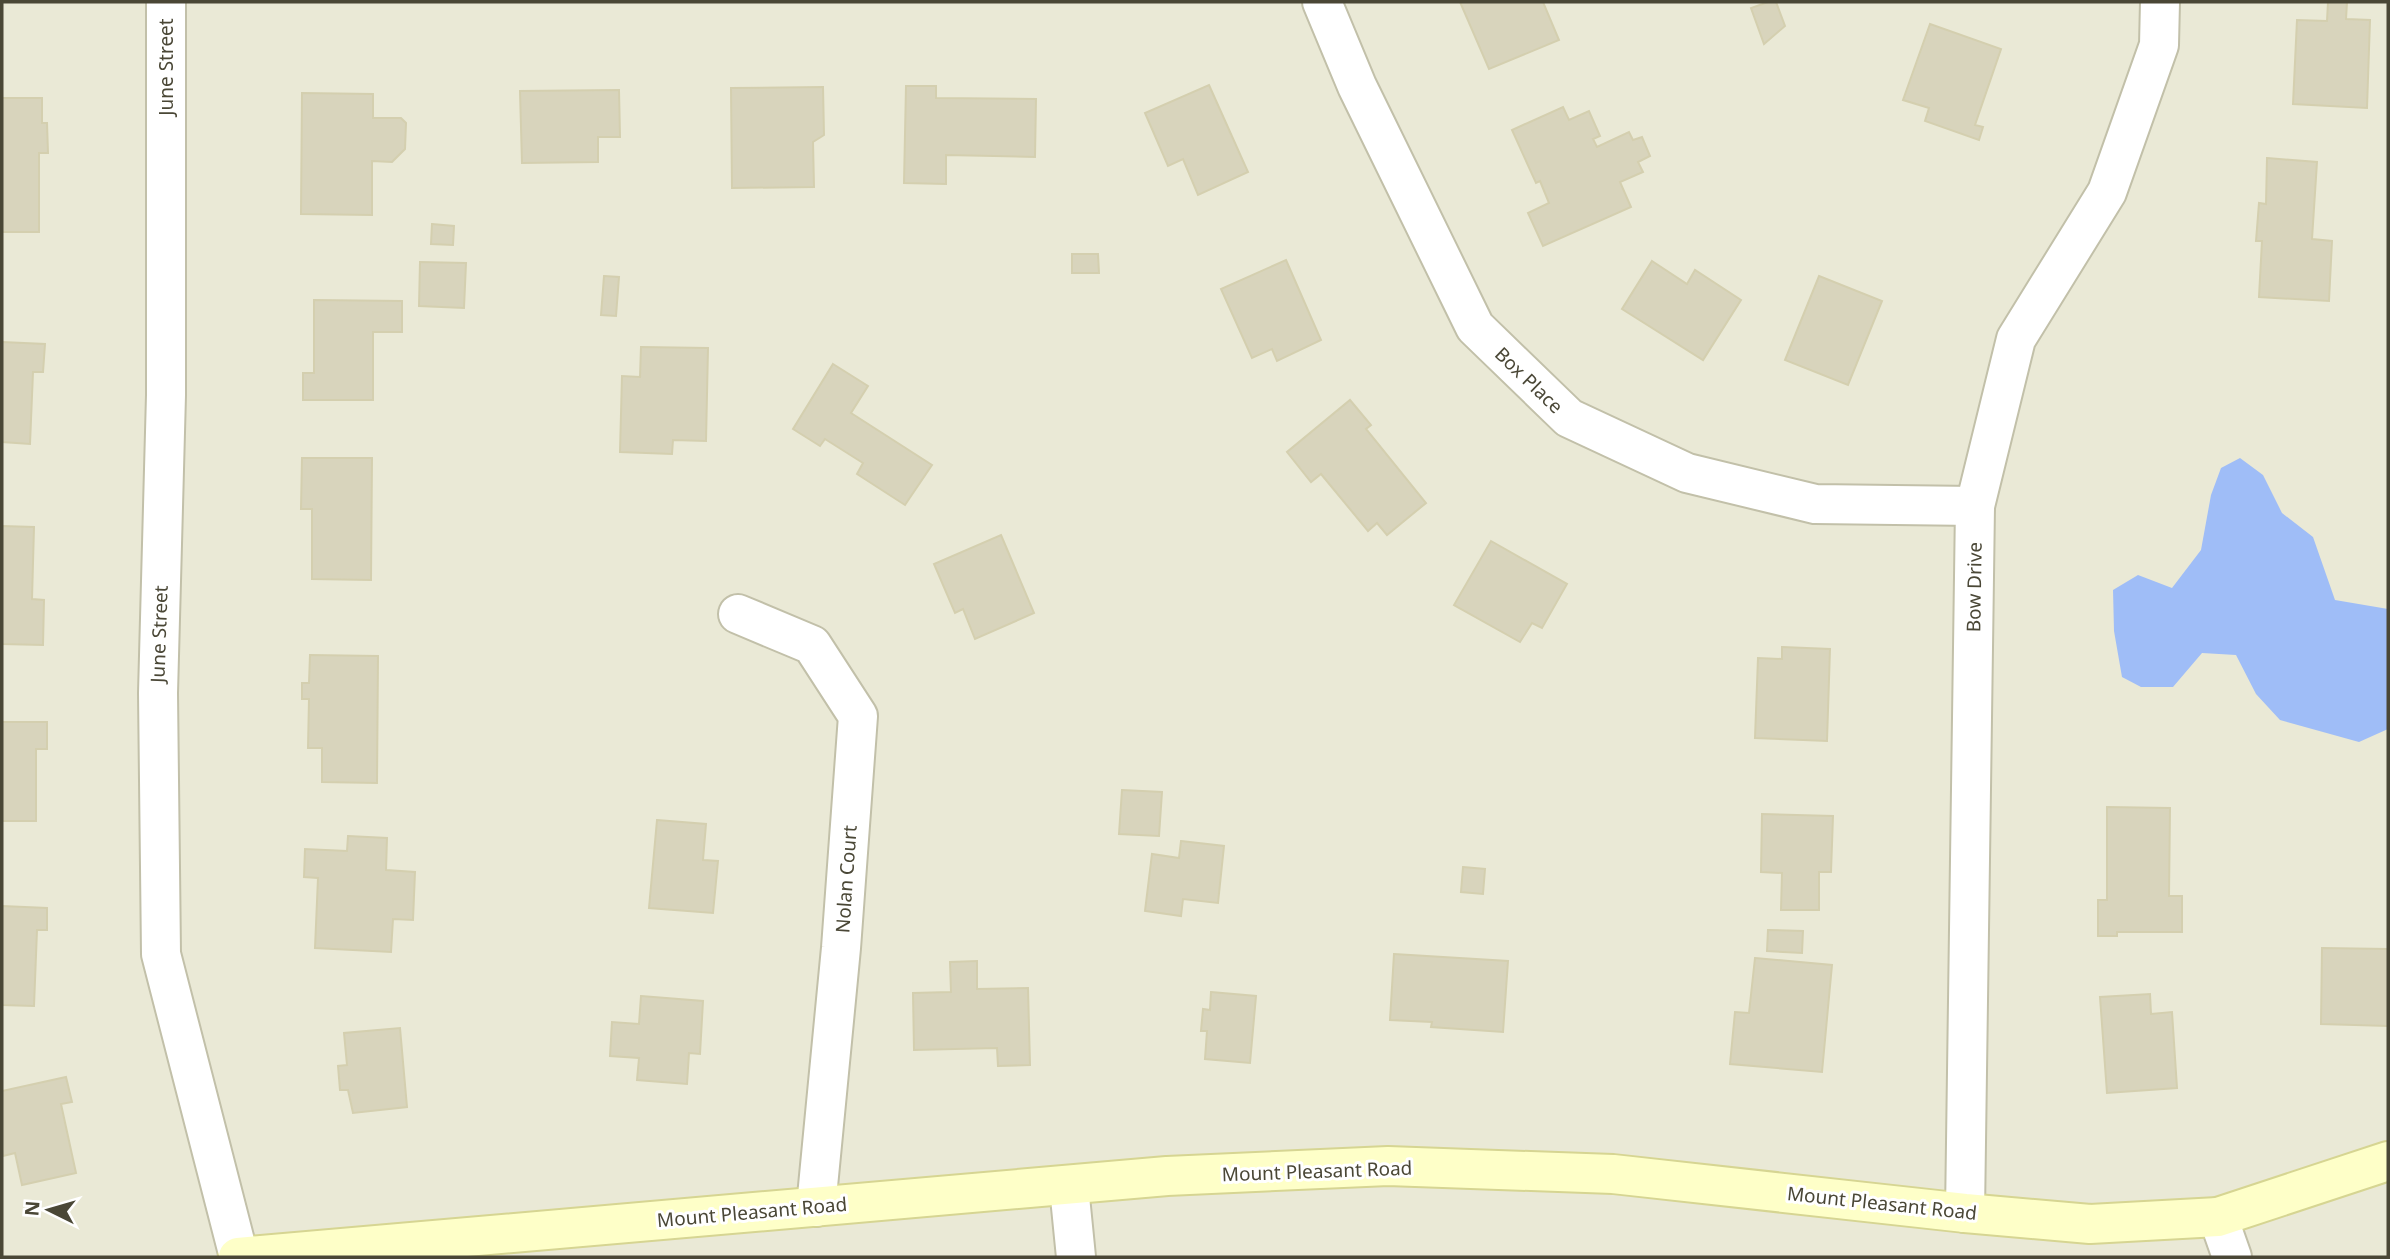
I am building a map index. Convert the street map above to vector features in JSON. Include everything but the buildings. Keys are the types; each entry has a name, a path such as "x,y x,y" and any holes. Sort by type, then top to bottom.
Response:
{"street":[{"name":"June Street","path":"166,2 166,395 158,692 161,954 239,1257"},
{"name":"Box Place","path":"1322,2 1357,86 1475,327 1569,418 1687,473 1815,503 1975,506"},
{"name":"Bow Drive","path":"1965,1213 1975,506 2016,339 2107,192 2159,45 2160,2"},
{"name":"Nolan Court","path":"738,614 812,645 858,716 841,948 816,1207"},
{"name":"Mount Pleasant Road","path":"239,1257 1167,1177 1388,1166 1613,1174 2090,1224 2218,1217 2388,1161"},
{"path":"1069,1187 1076,1257"},
{"path":"2218,1217 2232,1257"}],"shaded area":[{"path":"2,2 2388,2 2388,1257 2,1257"}],"water":[{"path":"2240,458 2263,475 2282,513 2313,537 2335,600 2388,609 2388,729 2359,742 2280,720 2256,694 2236,655 2202,653 2173,687 2141,687 2122,677 2114,631 2113,590 2138,575 2172,588 2201,550 2211,495 2221,468"}]}
